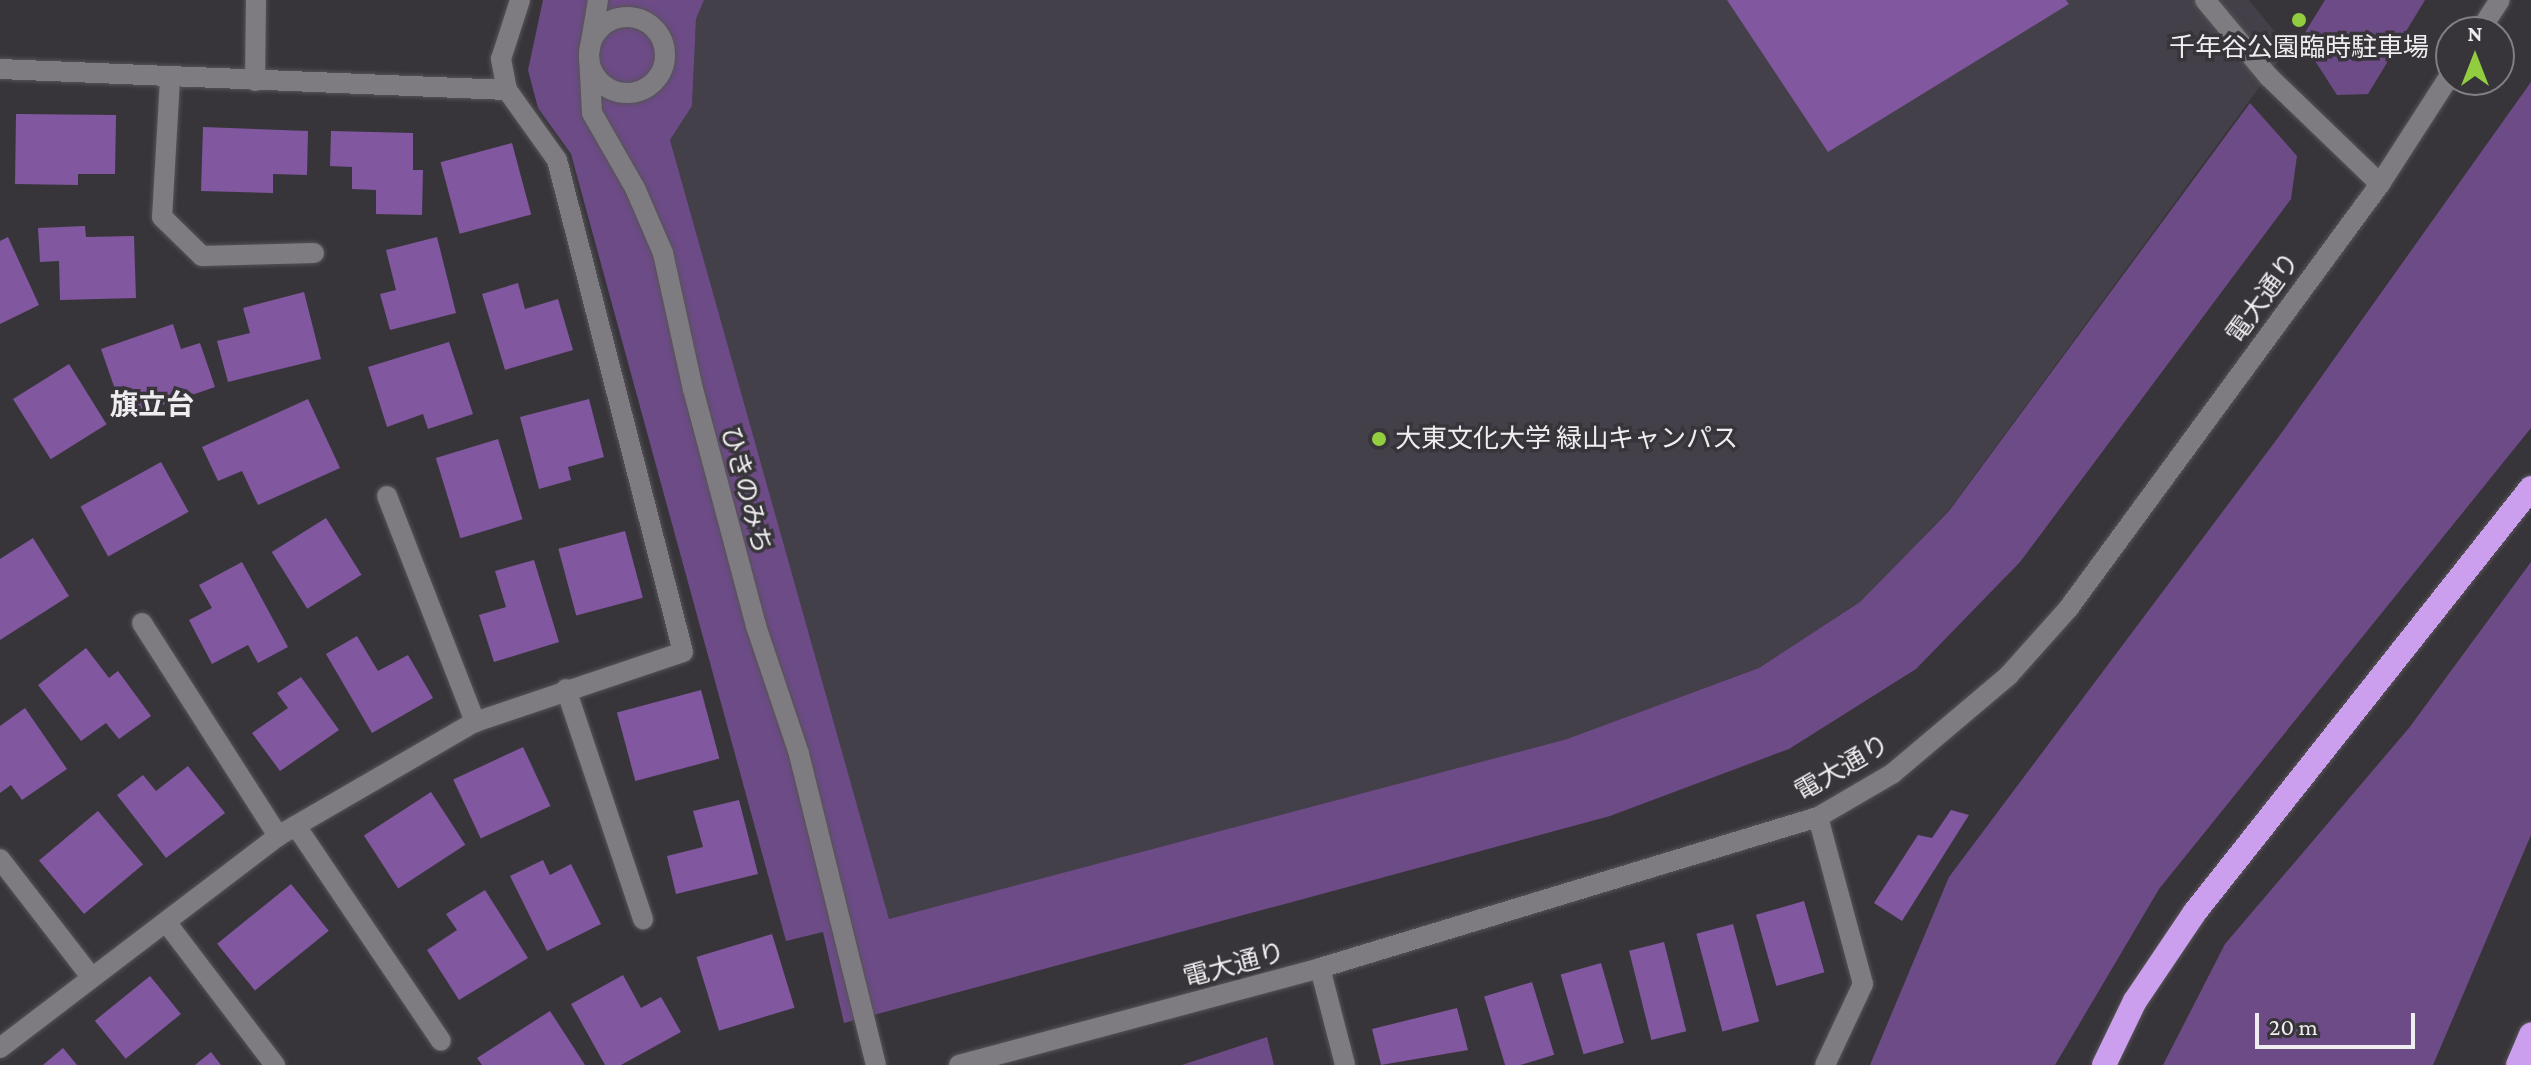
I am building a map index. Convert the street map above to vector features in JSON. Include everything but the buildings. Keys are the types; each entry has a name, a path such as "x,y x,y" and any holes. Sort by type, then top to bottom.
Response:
{"highway":[{"path":"2104,1065 2135,1001 2195,912 2531,488"},
{"path":"2518,1065 2531,1035"}],"street":[{"path":"255,81 256,0"},
{"path":"0,1048 89,974 166,922 278,836 475,722 683,652 557,160 507,90 501,59 520,0"},
{"name":"ひきのみち","path":"598,0 589,54 592,113 663,253 756,626 799,754 857,1000 876,1065"},
{"path":"2205,0 2269,77 2380,184"},
{"path":"0,69 170,79 507,90"},
{"path":"170,79 162,217 202,256 314,253"},
{"name":"電大通り","path":"959,1065 1320,968 1818,817 1892,774 1952,725 2068,609 2380,184 2437,96"},
{"path":"387,496 475,722"},
{"path":"142,623 278,836"},
{"path":"566,689 643,919"},
{"path":"1818,817 1863,984 1825,1065"},
{"path":"296,826 441,1041"},
{"path":"0,859 89,974"},
{"path":"166,922 275,1065"},
{"path":"1320,968 1345,1065"}],"shaded area":[{"path":"543,0 704,0 696,19 692,106 670,140 889,919 1567,739 1759,668 1860,602 1949,511 2250,103 2297,156 2291,199 2020,562 1916,669 1789,749 1610,816 844,1023 823,932 786,941 571,154 538,108 528,70"},
{"name":"大東文化大学 緑山キャンパス","path":"704,0 2249,0 2288,48 1949,510 1860,602 1759,668 1567,739 889,919 670,140 692,106 696,19"},
{"path":"2325,0 2425,0 2368,94 2337,95 2301,39"},
{"path":"2531,82 2531,428 2159,889 2055,1065 1870,1065 1949,877 2280,435"},
{"path":"2531,562 2531,835 2433,1065 2163,1065 2225,944 2409,728"},
{"path":"1267,1037 1274,1065 1182,1065"}],"place":[{"name":"千年谷公園臨時駐車場","path":"2299,20"},
{"name":"大東文化大学 緑山キャンパス","path":"1379,439"}],"district":[{"name":"旗立台","path":"152,405"}]}
